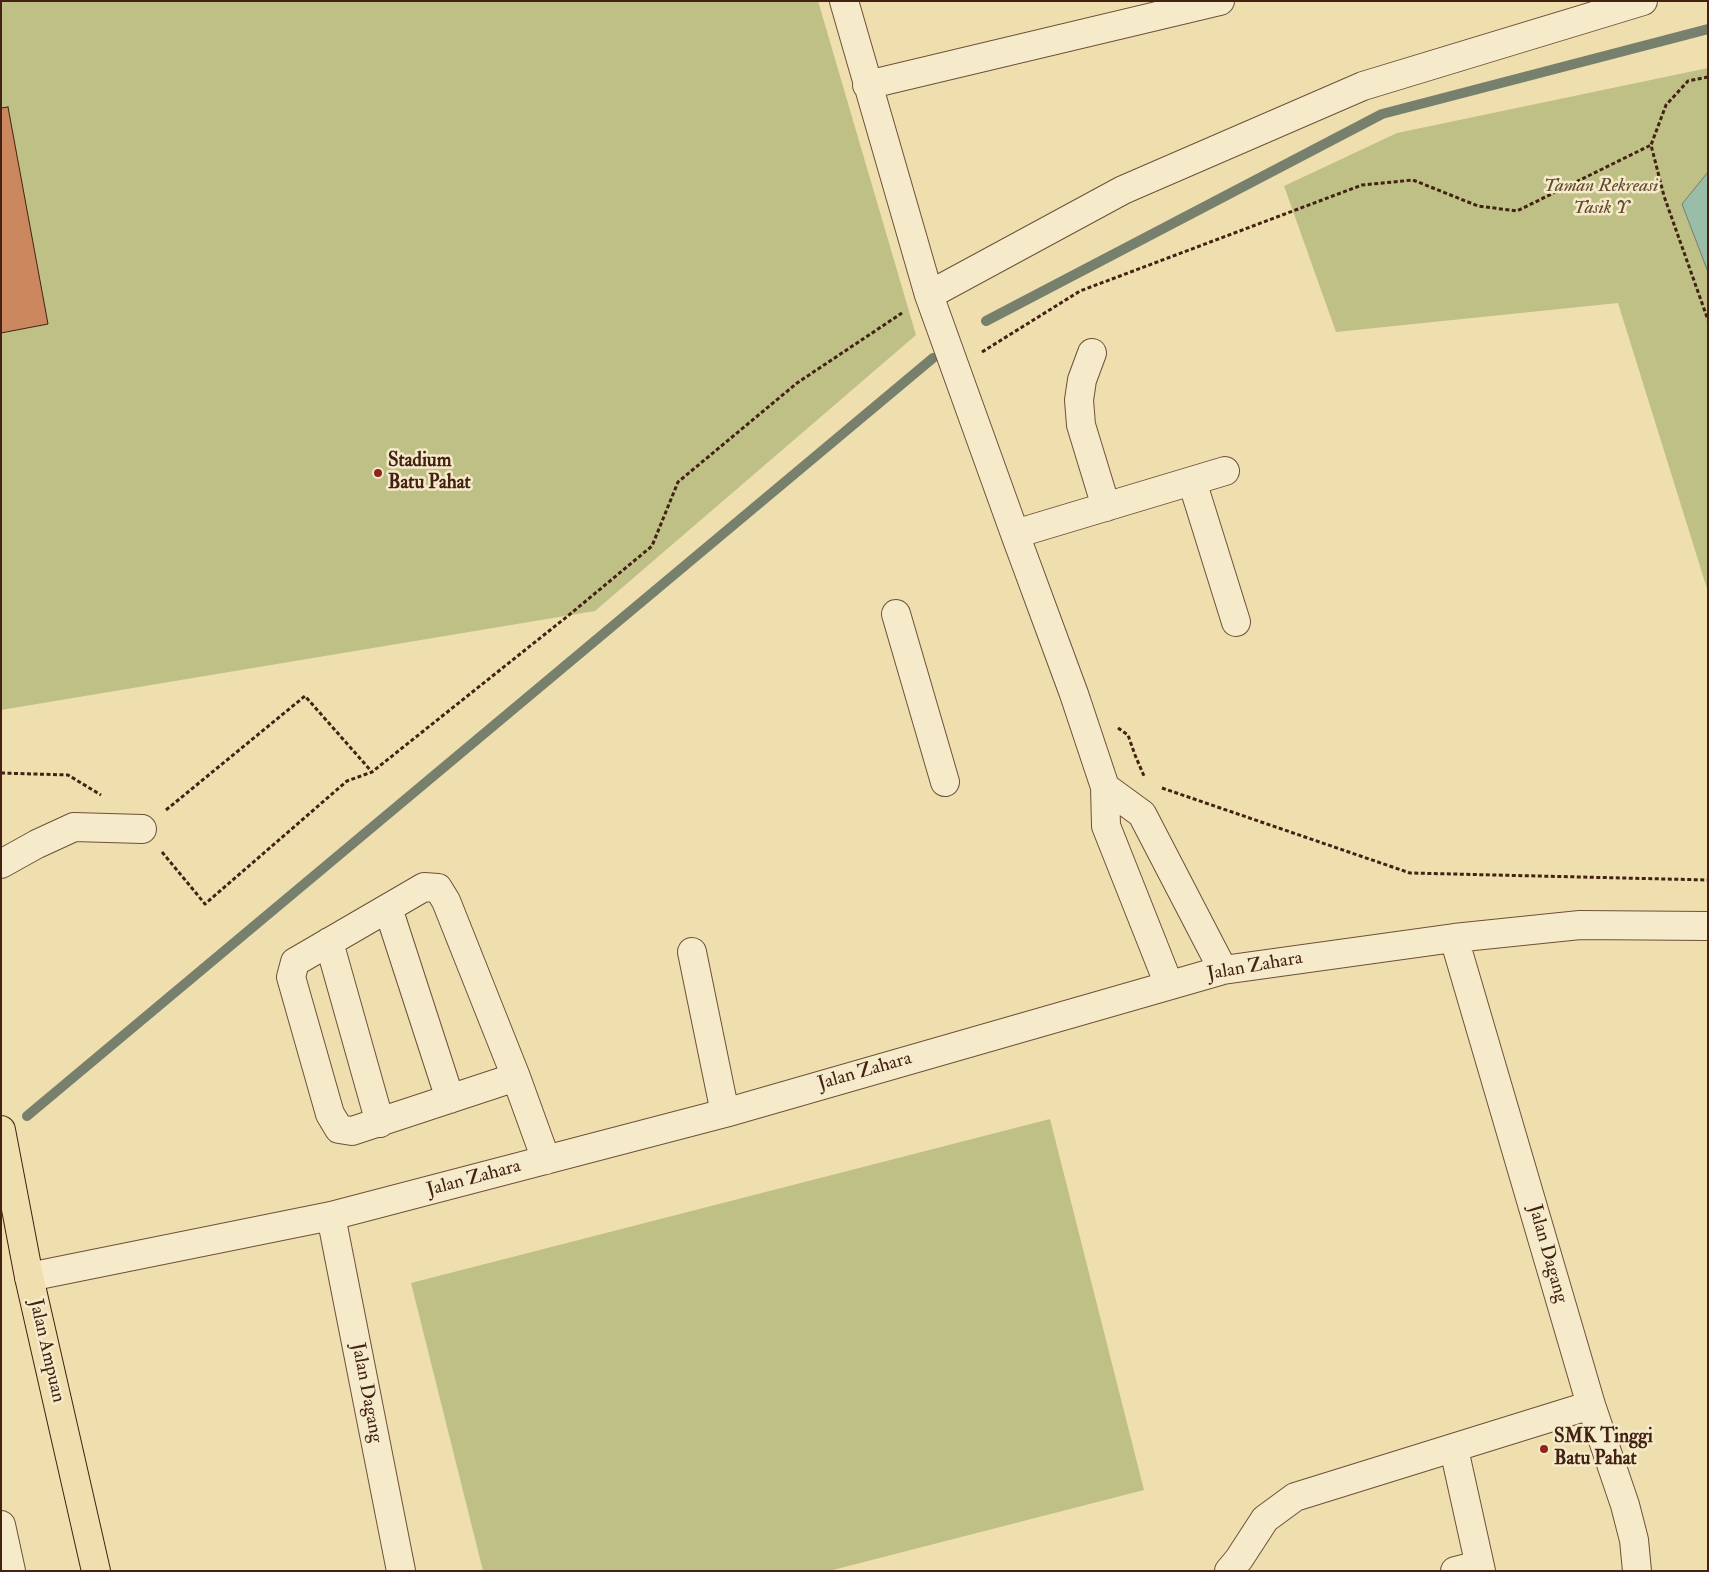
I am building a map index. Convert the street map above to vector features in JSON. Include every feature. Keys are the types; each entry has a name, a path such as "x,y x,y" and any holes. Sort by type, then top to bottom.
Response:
{"main road":[{"name":"Jalan Ampuan","path":"1,1130 7,1192 29,1277 96,1571"}],"street":[{"path":"844,1 929,294 1074,694 1105,787 1106,826 1169,985"},
{"path":"867,85 1220,1"},
{"path":"929,294 1123,190 1363,86 1644,1"},
{"path":"1092,353 1082,380 1079,400 1081,425 1106,507"},
{"path":"1015,534 1225,472"},
{"path":"1192,481 1236,622"},
{"path":"896,614 945,782"},
{"path":"1105,787 1142,814 1223,970"},
{"path":"1,864 37,844 74,827 142,829"},
{"path":"516,1077 380,1123 352,1131 339,1129 330,1114 291,977 295,962 424,887 438,888 446,901 516,1077 546,1160"},
{"path":"388,908 450,1099"},
{"name":"Jalan Zahara","path":"29,1277 331,1216 725,1113 1223,970 1454,938 1580,925 1708,926"},
{"name":"Jalan Dagang","path":"1454,938 1591,1406 1625,1505 1634,1540 1637,1571"},
{"path":"329,942 380,1123"},
{"path":"692,952 725,1113"},
{"name":"Jalan Dagang","path":"331,1216 401,1571"},
{"path":"1229,1571 1265,1519 1295,1497 1591,1406"},
{"path":"1454,1448 1472,1569"},
{"path":"1,1525 11,1571"}],"path":[{"path":"1708,77 1688,80 1666,105 1651,146 1664,196 1708,320"},
{"path":"955,369 1080,291 1362,185 1412,180 1478,206 1517,211 1651,146"},
{"path":"372,772 305,696 142,829 205,904 347,781 372,772 569,616 652,546 678,482 796,383 929,294"},
{"path":"1113,723 1128,735 1144,776"},
{"path":"1,773 68,775 106,798"},
{"path":"1160,787 1410,873 1708,880"}],"green space":[{"name":"Stadium Batu Pahat","path":"1,1 818,1 916,335 595,611 1,710"},
{"name":"Taman Rekreasi Tasik Y","path":"1708,68 1708,592 1618,303 1336,332 1284,186 1397,133"},
{"path":"1050,1119 1144,1490 829,1571 483,1571 411,1283"}],"shaded area":[{"path":"1708,172 1708,272 1682,204"}],"building":[{"path":"8,107 48,324 1,333 1,108"}],"waterway":[{"path":"986,321 1382,114 1708,29"},
{"path":"27,1116 933,358"}],"place":[{"name":"Stadium Batu Pahat","path":"378,473"},
{"name":"SMK Tinggi Batu Pahat","path":"1544,1449"}]}
